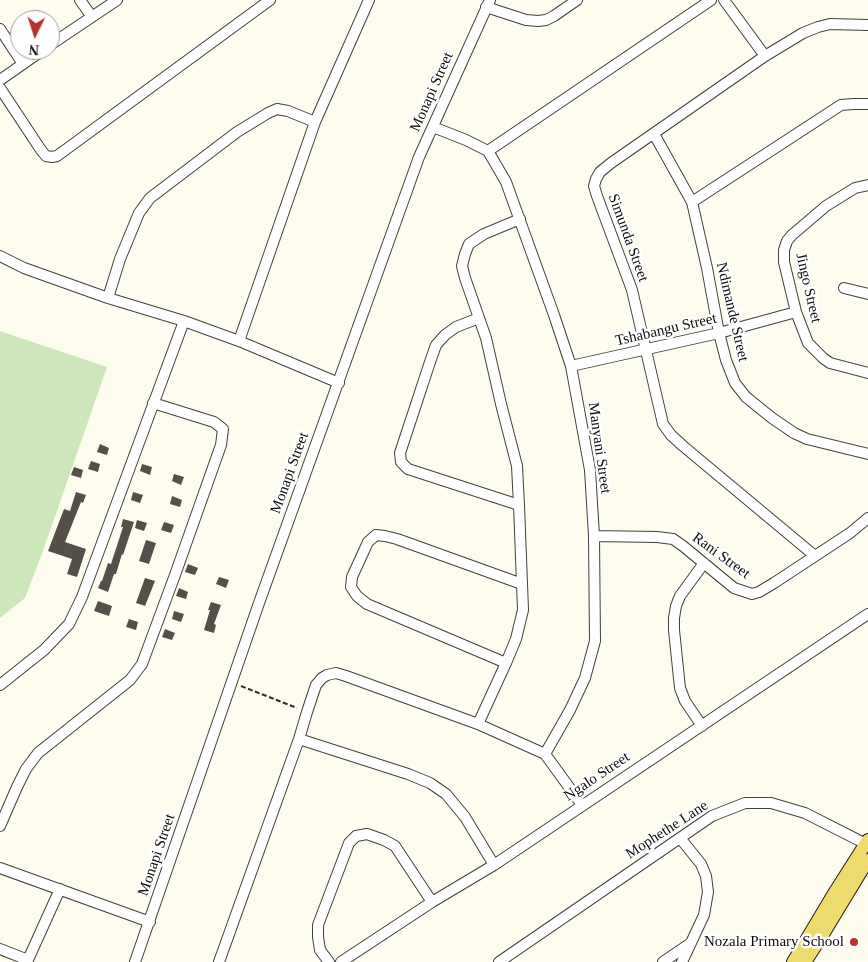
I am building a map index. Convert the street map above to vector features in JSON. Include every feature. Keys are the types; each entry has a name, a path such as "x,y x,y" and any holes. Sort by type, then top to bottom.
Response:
{"main road":[{"path":"793,962 867,843"},
{"path":"805,962 868,860"}],"street":[{"path":"80,0 92,17"},
{"path":"60,38 117,0"},
{"path":"0,88 46,156 57,156 270,0"},
{"path":"488,4 526,20 538,21 554,16 577,0"},
{"path":"433,127 488,151 712,0"},
{"path":"724,0 765,56"},
{"path":"239,341 315,122 365,1"},
{"name":"Monapi Street","path":"135,962 266,585 419,157 488,4"},
{"name":"Simunda Street","path":"815,556 671,435 663,424 632,290 596,196 594,186 600,172 611,163 765,56 802,33 830,24 868,25"},
{"path":"0,29 23,64"},
{"path":"0,80 29,60"},
{"path":"692,202 841,105 868,104"},
{"path":"108,298 120,260 139,214 150,198 237,132 268,113 277,110 288,111 315,122"},
{"name":"Ndimande Street","path":"654,134 692,202 719,333 729,368 736,383 746,397 794,433 807,439 868,454"},
{"name":"Manyani Street","path":"488,151 506,182 571,366 590,470 594,536 595,641 585,678 570,710 545,754"},
{"name":"Jingo Street","path":"868,185 855,188 826,206 792,235 787,241 784,250 784,262 796,312 808,343 830,363 868,373"},
{"path":"478,724 516,639 523,610 518,466 486,338 462,266 469,244 484,234 520,219"},
{"path":"0,256 24,268 108,298 184,321 239,341 339,383"},
{"path":"844,288 868,294"},
{"name":"Tshabangu Street","path":"571,366 719,333 796,312"},
{"path":"479,318 456,327 436,345 400,453 401,462 408,469 519,505"},
{"path":"0,685 44,650 70,624 82,597 184,321"},
{"path":"0,826 26,769 38,753 130,680 142,664 175,575 221,445 223,429 214,422 153,403"},
{"name":"Rani Street","path":"594,536 673,539 734,588 752,594 774,583 850,533 868,518"},
{"path":"506,663 367,604 356,596 352,587 352,577 368,542 376,535 397,540 522,584"},
{"path":"702,726 684,700 680,688 674,618 680,596 704,563"},
{"name":"Ngalo Street","path":"341,962 432,902 494,865 868,614"},
{"path":"219,962 299,739 316,685 327,675 336,673 346,676 478,724 545,754 582,805"},
{"path":"299,739 408,774 430,783 446,794 465,817 494,865"},
{"name":"Mophethe Lane","path":"499,962 712,816 745,803 771,803 805,813 867,843"},
{"path":"329,962 320,950 318,925 342,858 349,843 356,836 368,834 395,846 432,902"},
{"path":"680,838 701,864 706,876 708,892 704,915 682,962"},
{"path":"0,868 150,922"},
{"path":"0,949 27,961 60,889"},
{"path":"663,962 692,942"}],"path":[{"path":"232,683 306,712"}],"green space":[{"path":"0,331 107,367 25,598 0,618"}],"building":[{"path":"100,444 109,448 107,455 97,452"},
{"path":"91,461 100,464 98,472 88,469"},
{"path":"142,464 152,467 150,475 140,471"},
{"path":"74,467 83,470 81,478 71,475"},
{"path":"174,474 184,477 181,485 172,481"},
{"path":"76,492 86,495 83,503 81,502 65,542 86,549 77,577 67,574 72,559 48,551 64,509 70,511"},
{"path":"133,492 143,495 140,503 131,500"},
{"path":"172,496 182,500 180,507 170,504"},
{"path":"123,519 134,522 108,592 98,588 108,563 111,564 123,527 121,527"},
{"path":"137,520 147,523 144,531 135,528"},
{"path":"164,522 174,525 171,533 161,530"},
{"path":"146,540 156,543 149,564 139,561"},
{"path":"188,564 198,568 195,575 185,572"},
{"path":"219,577 229,580 226,588 216,584"},
{"path":"145,578 155,581 145,606 136,603"},
{"path":"179,588 188,592 186,599 176,596"},
{"path":"98,601 112,606 109,616 94,611"},
{"path":"211,602 221,605 214,624 216,625 214,633 204,630"},
{"path":"174,611 184,614 181,622 172,619"},
{"path":"129,619 138,622 136,630 126,627"},
{"path":"165,629 175,633 172,640 162,637"}],"place":[{"name":"Nozala Primary School","path":"854,942"}]}
